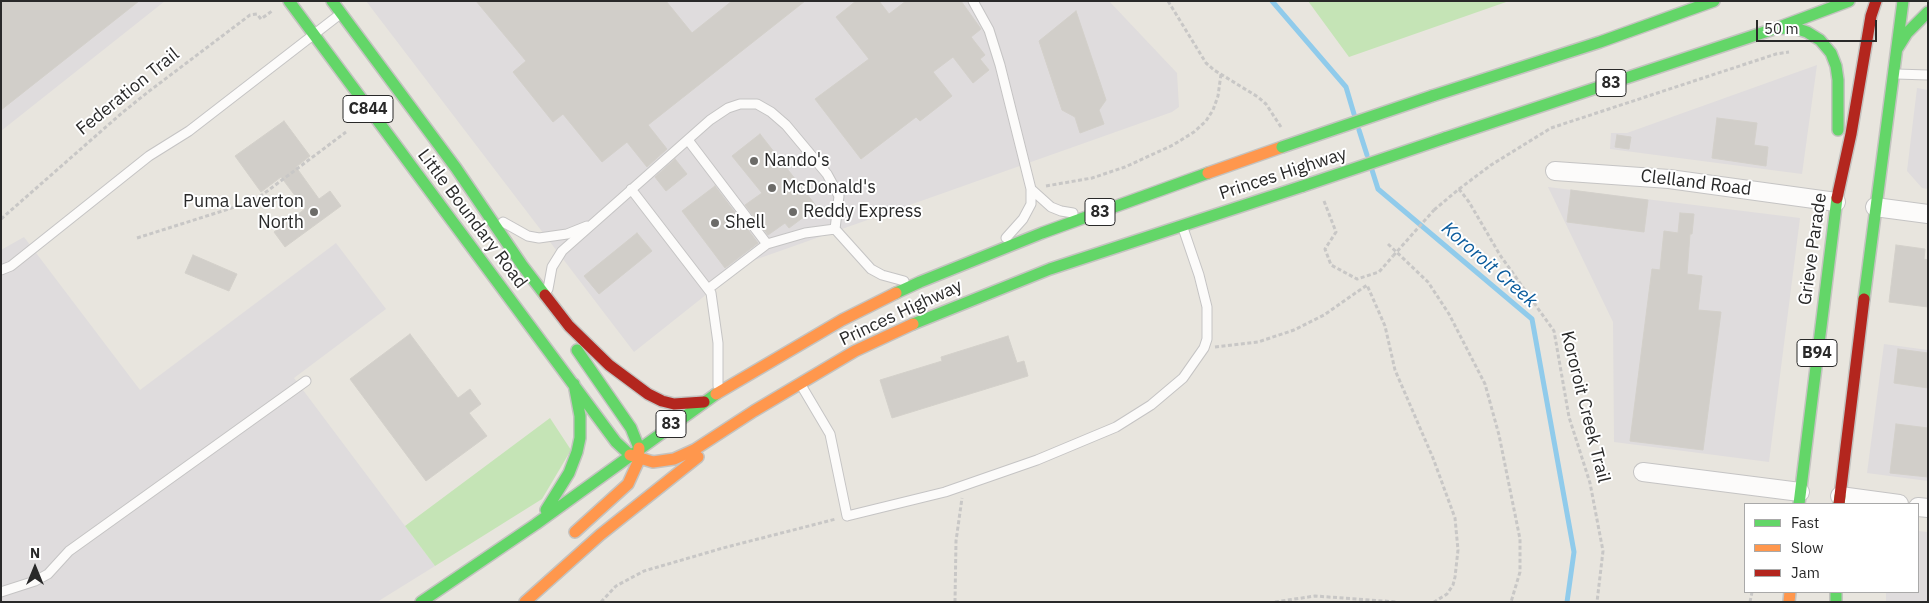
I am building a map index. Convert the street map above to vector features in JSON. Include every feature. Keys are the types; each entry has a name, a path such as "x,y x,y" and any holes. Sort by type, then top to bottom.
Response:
{"main road":[{"name":"Little Boundary Road","path":"289,1 616,442 636,454"},
{"name":"Little Boundary Road","path":"332,1 456,168 487,215 573,331 604,360 641,389 655,397 671,403 704,402"},
{"name":"Princes Highway","path":"421,602 636,454 716,394 821,331 920,282 1098,213 1282,147 1600,42 1714,1"},
{"name":"Princes Highway","path":"744,417 855,351 967,300 1050,269 1777,28 1849,1"},
{"name":"Grieve Parade","path":"1805,496 1841,202 1871,16 1876,1"},
{"name":"B94","path":"1838,500 1870,206 1893,73 1903,1"},
{"path":"1896,50 1907,33 1928,12"},
{"path":"1777,28 1798,29 1812,34 1824,44 1834,61 1838,89 1841,202"},
{"path":"558,313 580,355 634,432 636,454 634,472 625,487 565,541"},
{"path":"821,331 824,343"},
{"path":"835,350 855,351"},
{"path":"536,524 565,482 577,452 580,438 580,416 574,384"},
{"path":"636,454 656,462 674,459 704,444 744,417"},
{"path":"525,602 600,535 678,474 744,417"}],"street":[{"name":"Clelland Road","path":"1555,172 1669,179 1841,202"},
{"path":"1870,206 1928,214"},
{"path":"1643,472 1805,496"},
{"path":"1838,500 1884,503"}],"lane":[{"path":"973,1 989,30 1000,65 1031,189 1031,204 1023,219 1011,233 986,255"},
{"path":"1,270 11,266 149,156 189,131 341,13"},
{"path":"1893,73 1928,75"},
{"path":"546,296 552,268 558,256 710,120 728,108 740,104 757,104 770,112 786,125 827,174 839,196 835,229 862,260 877,272 897,280 920,282"},
{"path":"688,140 767,244"},
{"path":"1031,189 1051,207 1061,211 1098,213"},
{"path":"631,190 708,289 715,311 718,343 719,366 716,394"},
{"path":"487,215 528,236 539,238 567,234 593,223"},
{"path":"800,383 820,420 830,434 847,516 965,485 1037,460 1116,427 1151,405 1183,378 1204,348 1207,339 1207,307 1199,275 1182,226"},
{"path":"708,289 767,244 805,233 835,229"},
{"path":"1,592 48,574 69,551 306,381"}],"path":[{"path":"1031,189 1092,178 1125,167 1174,145 1194,132 1206,120 1213,110 1218,96 1221,74 1206,63 1168,1"},
{"name":"Federation Trail","path":"1,218 148,92 250,15 257,14 261,19 276,8"},
{"path":"1393,256 1434,210 1459,189 1491,165 1551,128 1767,57 1792,51"},
{"path":"137,238 254,201 346,132"},
{"name":"Kororoit Creek Trail","path":"1459,189 1469,202 1500,255 1554,331 1569,417 1590,483 1602,551 1597,602"},
{"path":"1388,244 1428,282 1453,322 1485,384 1499,435 1520,539 1520,572 1511,602"},
{"path":"1204,348 1258,342 1294,330 1324,315 1367,285 1385,326 1395,370 1434,458 1455,518 1458,550 1455,577 1453,585 1447,594 1441,600 1434,602"},
{"path":"955,602 956,541 959,512 965,485"},
{"path":"602,602 616,586 644,571 723,548 847,516"},
{"path":"1275,602 1315,596 1397,602"}],"shaded area":[{"path":"1,1 165,1 1,131"},
{"path":"366,1 1109,1 1177,73 1179,107 1172,112 746,263 634,352"},
{"path":"1817,65 1802,174 1610,149 1611,133 1627,133"},
{"path":"1917,88 1928,90 1928,189 1922,188 1907,171"},
{"path":"1548,187 1800,218 1769,462 1614,442 1613,322"},
{"path":"24,237 140,390 336,243 386,309 294,378 435,566 377,602 1,602 1,250"},
{"path":"1884,344 1928,350 1928,481 1867,473"},
{"path":"1919,531 1928,532 1928,602 1886,602 1886,593 1919,593"}],"green space":[{"path":"1308,1 1509,1 1349,57"},
{"path":"550,418 571,450 542,499 435,566 405,526"}],"building":[{"path":"1,1 139,1 1,110"},
{"path":"476,1 666,1 692,33 732,1 805,1 648,125 667,149 647,167 627,142 602,162 563,114 553,122 513,72 526,61"},
{"path":"856,1 879,1 889,14 906,1 961,1 981,29 971,37 985,55 980,59 989,70 973,83 953,57 933,72 952,96 920,121 916,117 861,159 815,99 869,59 836,17"},
{"path":"1076,11 1106,100 1099,110 1104,124 1080,133 1075,117 1062,110 1039,41"},
{"path":"1717,118 1757,123 1754,145 1768,147 1766,166 1712,158"},
{"path":"284,121 310,156 296,167 319,199 330,191 341,206 285,247 274,232 305,209 281,177 261,192 235,156"},
{"path":"760,134 817,207 789,228 785,223 768,235 745,205 762,193 732,156"},
{"path":"1617,135 1631,137 1629,149 1615,147"},
{"path":"675,159 687,174 666,191 655,177"},
{"path":"715,186 758,243 725,268 682,211"},
{"path":"1571,190 1648,200 1644,232 1567,222"},
{"path":"1680,213 1694,214 1692,234 1690,234 1687,274 1702,276 1698,310 1721,312 1703,450 1630,441 1652,269 1660,270 1664,231 1678,233"},
{"path":"637,233 652,251 599,294 584,276"},
{"path":"1896,245 1925,249 1924,259 1928,260 1928,307 1889,302"},
{"path":"193,255 237,274 229,291 185,273"},
{"path":"410,334 458,398 470,389 481,404 469,413 487,436 426,481 350,379"},
{"path":"1008,336 1017,363 1024,361 1028,376 892,418 880,380 942,361 941,357"},
{"path":"1898,349 1928,353 1928,388 1894,383"},
{"path":"1896,424 1928,428 1928,477 1890,473"}],"waterway":[{"name":"Kororoit Creek","path":"1272,1 1346,87 1354,114"},
{"name":"Kororoit Creek","path":"1359,130 1367,155"},
{"name":"Kororoit Creek","path":"1372,170 1378,189 1532,319 1574,552 1567,602"}],"traffic: fast":[{"path":"289,1 616,442 630,455"},
{"path":"332,1 456,168 522,265 545,295"},
{"path":"1432,96 1600,42 1714,1"},
{"path":"1445,138 1777,28 1849,1"},
{"path":"1864,299 1903,1"},
{"path":"1897,49 1907,33 1928,12"},
{"path":"1777,28 1798,29 1807,32 1820,40 1831,53 1836,66 1838,80 1838,130"},
{"path":"1282,147 1432,96"},
{"path":"1303,186 1445,138"},
{"path":"896,293 1042,233 1208,173"},
{"path":"913,324 1050,269 1303,186"},
{"path":"1799,503 1837,198"},
{"path":"577,350 631,428 639,448"},
{"path":"546,510 569,473 577,452 580,438 580,416 574,384"},
{"path":"421,602 536,524 716,394"},
{"path":"1839,503 1840,496"},
{"path":"1836,593 1836,602"}],"traffic: slow":[{"path":"1208,173 1282,147"},
{"path":"716,394 842,320 896,293"},
{"path":"630,455 653,462 674,459 694,450 754,411 855,351 913,324"},
{"path":"575,532 628,484 638,462 639,448"},
{"path":"525,602 600,535 698,457"},
{"path":"1789,602 1790,593"}],"traffic: jam":[{"path":"1837,198 1851,134 1871,16 1876,1"},
{"path":"545,295 569,326 609,365 648,394 662,401 674,404 704,402"},
{"path":"1839,503 1864,299"}],"place":[{"name":"Nando's","path":"754,161"},
{"name":"McDonald's","path":"772,188"},
{"name":"Puma Laverton North","path":"314,212"},
{"name":"Reddy Express","path":"793,212"},
{"name":"Shell","path":"715,223"}]}
